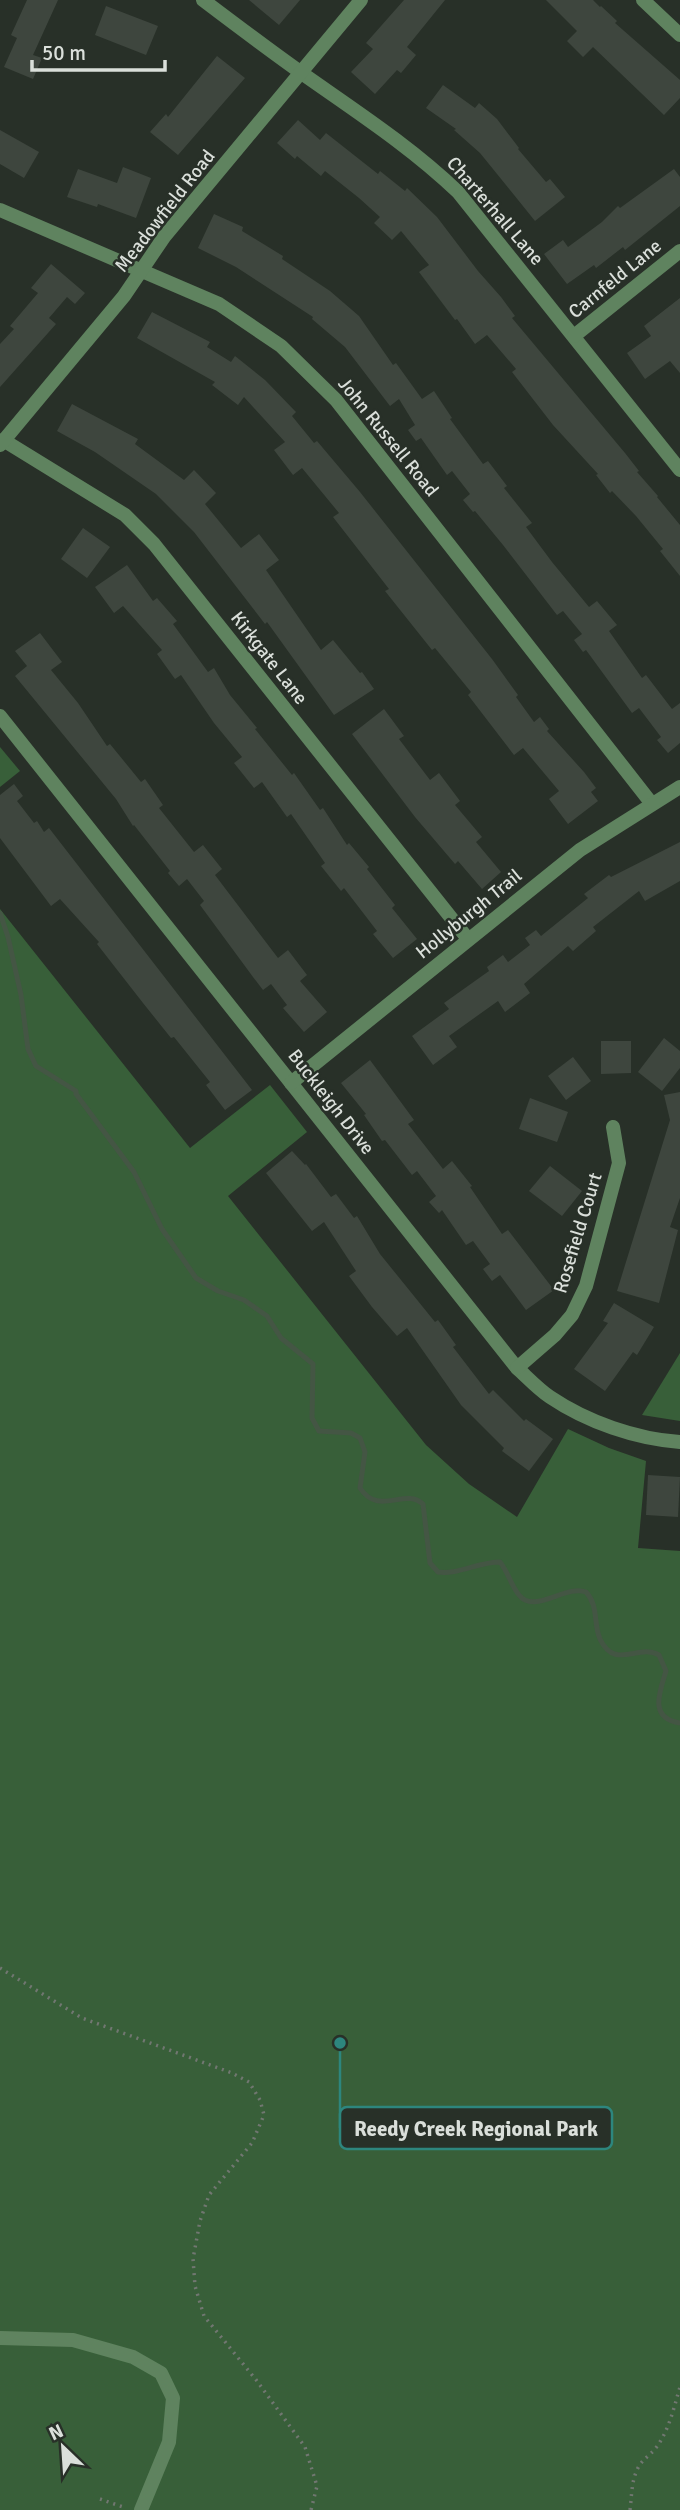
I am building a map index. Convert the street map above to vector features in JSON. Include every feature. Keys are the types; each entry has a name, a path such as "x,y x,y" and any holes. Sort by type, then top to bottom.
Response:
{"street":[{"name":"Charterhall Lane","path":"203,0 300,73 394,137 428,163 458,192 680,470"},
{"name":"Meadowfield Road","path":"2,443 124,296 164,237 361,0"},
{"path":"643,0 680,35"},
{"name":"John Russell Road","path":"0,210 219,304 281,346 336,400 652,804"},
{"name":"Carnfeld Lane","path":"573,336 680,251"},
{"name":"Kirkgate Lane","path":"2,443 125,515 154,544 468,939"},
{"name":"Buckleigh Drive","path":"0,716 517,1368 549,1397 591,1419 631,1434 680,1442"},
{"name":"Hollyburgh Trail","path":"291,1083 580,850 680,787"},
{"name":"Rosefield Court","path":"517,1368 555,1335 572,1315 586,1286 618,1163 613,1127"},
{"path":"0,2339 73,2340 133,2357 161,2373 173,2398 169,2442 141,2510"}],"path":[{"path":"0,1968 82,2018 232,2073 249,2082 260,2100 264,2115 252,2143 209,2195 204,2208 193,2259 195,2286 204,2316 275,2405 305,2448 317,2486 311,2510"},
{"path":"630,2510 636,2473 658,2446 668,2427 680,2387"},
{"path":"100,2499 131,2510"}],"green space":[{"path":"0,747 20,771 0,787"},
{"path":"0,909 190,1148 270,1085 307,1132 228,1196 426,1445 469,1484 517,1517 568,1429 646,1461 638,1548 680,1551 680,2510 0,2510"},
{"path":"680,1353 680,1421 642,1415"}],"building":[{"path":"27,0 58,0 33,55 42,58 33,79 4,67 17,38 11,35"},
{"path":"249,0 300,0 279,25"},
{"path":"404,0 445,0 407,47 416,55 401,73 397,70 375,94 351,72 373,49 366,43"},
{"path":"546,0 593,0 680,80 680,98 664,115 593,47 583,57 567,41 577,31"},
{"path":"106,6 158,26 146,55 95,35"},
{"path":"217,56 245,78 178,155 150,132 166,114 168,117"},
{"path":"443,85 475,108 479,103 497,119 546,182 550,179 565,197 535,221 480,153 454,130 456,129 426,108"},
{"path":"298,120 320,140 326,133 378,174 380,171 405,191 407,188 437,217 501,297 515,316 512,318 625,453 680,525 680,576 660,551 663,549 636,516 612,491 610,493 596,475 598,474 553,425 512,372 516,369 487,335 475,344 457,319 455,320 419,272 429,265 401,231 392,240 374,223 380,217 359,198 325,171 321,176 277,143"},
{"path":"0,130 39,152 24,178 0,164"},
{"path":"123,167 151,178 136,218 98,204 97,207 67,197 78,169 117,183"},
{"path":"674,169 680,177 680,206 625,250 623,247 596,268 594,265 567,284 544,254 563,240 568,247 602,222 618,206 620,208"},
{"path":"214,214 243,227 242,231 283,256 282,259 330,291 359,316 393,365 396,363 422,399 434,391 452,418 450,419 483,464 488,461 507,486 504,488 532,523 526,527 552,562 589,607 597,601 617,625 609,631 642,678 646,675 672,709 680,703 680,743 668,753 657,740 661,737 639,708 632,713 586,650 583,652 574,640 582,634 563,611 557,615 503,545 463,500 470,494 452,471 447,475 421,438 416,441 408,430 415,425 399,399 390,406 345,347 312,319 313,317 236,267 198,248"},
{"path":"51,264 85,293 75,304 67,297 49,318 56,324 0,387 0,344 14,329 10,326 38,293 31,288"},
{"path":"680,298 680,373 670,361 645,379 627,353 651,336 644,326"},
{"path":"152,312 210,342 207,347 231,362 235,356 265,380 296,412 292,416 360,492 492,659 534,722 540,717 549,729 547,731 584,772 596,788 591,792 598,801 568,824 549,799 559,791 523,748 514,755 468,695 471,692 435,648 432,650 385,591 389,589 333,517 339,513 302,468 293,475 274,450 285,442 244,397 238,405 212,385 215,382 137,338"},
{"path":"72,404 138,439 135,444 184,480 194,470 216,493 205,504 241,548 259,534 279,560 266,570 321,650 333,640 374,689 334,715 267,622 265,624 194,532 156,494 95,452 57,431"},
{"path":"83,528 110,547 87,578 61,559"},
{"path":"127,565 153,601 157,598 177,621 173,624 208,672 214,668 230,695 257,728 255,729 292,775 294,773 320,810 323,808 347,845 349,843 369,867 367,869 395,905 392,908 417,939 393,958 373,934 377,931 344,888 341,891 321,866 325,863 291,814 287,817 262,782 254,788 234,763 242,757 214,723 181,675 175,679 157,654 162,650 123,606 114,613 95,587"},
{"path":"40,633 62,662 51,670 78,703 107,746 110,744 141,782 145,779 163,805 159,808 194,852 203,845 222,869 215,875 278,958 288,950 307,975 300,981 327,1012 304,1032 283,1008 287,1005 271,984 263,990 253,977 200,905 204,901 187,879 179,886 116,799 15,676 27,666 15,651"},
{"path":"384,709 404,736 399,739 430,780 439,773 460,801 455,805 482,837 476,842 501,872 482,889 458,861 455,864 415,817 352,734"},
{"path":"14,784 23,796 17,801 34,823 37,821 44,832 49,828 252,1090 225,1110 206,1085 210,1082 143,1003 97,944 99,942 60,899 51,906 0,838 0,795"},
{"path":"680,842 680,881 645,901 639,891 593,927 596,931 573,951 568,946 524,984 530,993 505,1012 498,1001 449,1036 457,1047 433,1065 412,1036 449,1009 444,1003 489,971 487,967 503,955 508,962 530,945 525,938 536,930 541,936 588,898 584,894 609,875 611,877"},
{"path":"664,1038 680,1051 680,1068 662,1091 638,1072"},
{"path":"601,1041 631,1041 631,1073 601,1074"},
{"path":"573,1057 591,1081 566,1100 548,1076"},
{"path":"370,1060 414,1120 408,1124 443,1169 452,1161 472,1186 470,1187 502,1234 508,1230 554,1290 526,1310 500,1275 492,1281 483,1269 490,1264 473,1241 466,1245 442,1210 439,1213 429,1202 436,1196 417,1171 412,1175 385,1140 382,1141 364,1115 366,1114 341,1083"},
{"path":"680,1092 680,1198 670,1227 678,1230 659,1303 617,1291 670,1120 664,1095"},
{"path":"530,1098 568,1112 557,1142 519,1129"},
{"path":"292,1151 306,1164 331,1197 336,1194 354,1218 357,1216 380,1254 435,1322 438,1320 456,1345 453,1347 489,1394 493,1390 524,1421 526,1419 553,1439 529,1471 502,1451 504,1448 461,1405 407,1328 397,1336 372,1307 349,1276 356,1271 324,1222 312,1231 266,1173"},
{"path":"550,1166 582,1191 562,1216 529,1191"},
{"path":"614,1303 654,1327 637,1355 633,1352 605,1391 574,1369 608,1323 603,1321"},
{"path":"648,1475 680,1477 678,1517 646,1515"}],"waterway":[{"path":"0,913 21,995 28,1049 36,1066 76,1091 134,1172 162,1229 196,1278 218,1291 244,1300 267,1316 281,1338 313,1364 312,1418 319,1431 351,1433 360,1438 365,1452 360,1488 375,1500 408,1498 423,1504 430,1563 438,1572 453,1572 500,1562 516,1591 525,1600 542,1601 569,1592 586,1592 593,1603 598,1633 606,1648 620,1655 643,1652 659,1655 666,1671 659,1695 660,1710 663,1716 680,1723"}],"place":[{"name":"Reedy Creek Regional Park","path":"340,2043"}]}
